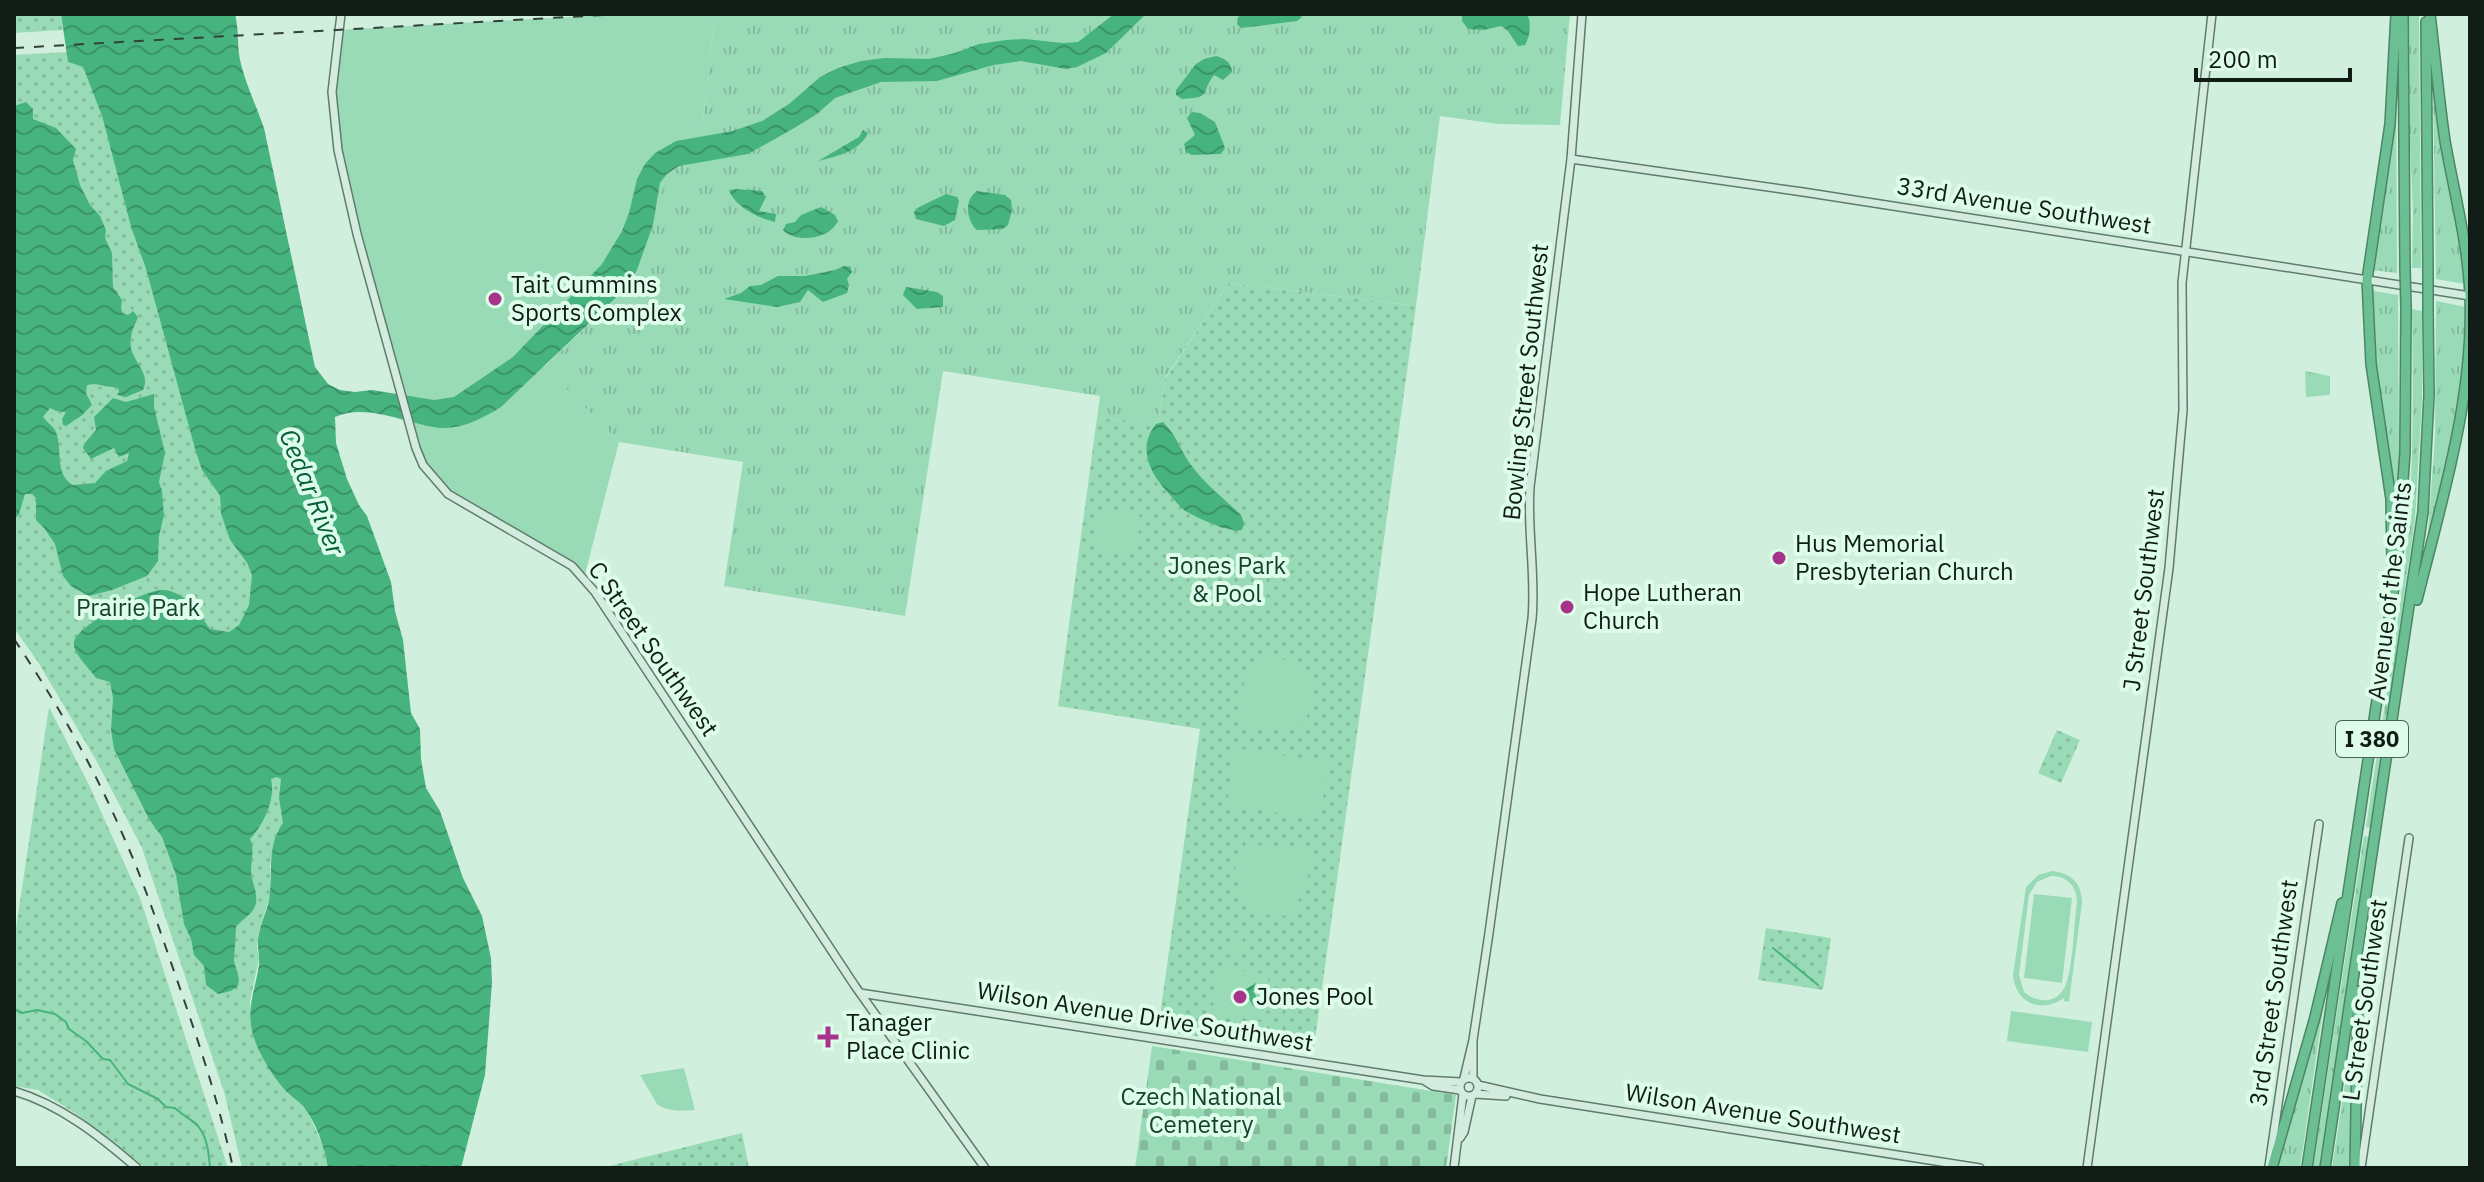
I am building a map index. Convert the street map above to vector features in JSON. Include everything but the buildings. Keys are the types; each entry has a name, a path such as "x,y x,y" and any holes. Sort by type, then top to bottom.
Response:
{"highway":[{"path":"2392,610 2391,499 2371,364 2367,280 2390,124 2396,14"},
{"name":"Avenue of the Saints","path":"2307,1168 2392,610 2403,506 2406,308 2403,14"},
{"path":"2402,662 2460,415 2466,378 2470,296 2428,14"},
{"name":"Avenue of the Saints","path":"2325,1168 2423,512 2429,395 2428,14"},
{"path":"2270,1168 2315,1017 2352,873"},
{"path":"2358,1168 2359,951"}],"street":[{"name":"C Street Southwest","path":"341,14 332,88 338,150 357,234 423,465 448,494 572,566 595,592 860,993 985,1168"},
{"name":"Bowling Street Southwest","path":"1454,1168 1464,1132 1475,1049 1473,1040 1532,619 1530,487 1571,159 1582,14"},
{"name":"J Street Southwest","path":"2087,1168 2170,561 2183,410 2182,293 2185,252 2212,14"},
{"name":"33rd Avenue Southwest","path":"1571,159 2470,296"},
{"name":"3rd Street Southwest","path":"2270,1168 2319,824"},
{"name":"L Street Southwest","path":"2358,1168 2409,838"},
{"name":"Wilson Avenue Drive Southwest","path":"860,993 1468,1087"},
{"name":"Wilson Avenue Southwest","path":"1468,1087 1980,1168"},
{"path":"14,1091 40,1099 67,1115 102,1138 137,1168"}],"green space":[{"path":"14,14 61,14 63,30 14,33"},
{"name":"Tait Cummins Sports Complex","path":"622,14 715,14 698,165 679,166 660,183 653,225 637,270 624,290 544,366 619,442 584,578 572,566 448,494 423,465 357,234 332,101 338,30"},
{"path":"715,14 1570,14 1560,125 1498,124 1440,116 1416,306 1229,283 1165,378 1158,423 1097,418 1100,396 943,371 905,616 724,586 743,462 619,442 544,367 624,290 637,270 653,225 660,183 680,166 698,164"},
{"path":"2409,14 2419,14 2421,268 2412,268"},
{"name":"Prairie Park","path":"67,52 69,62 83,67 102,116 195,449 203,470 220,497 221,514 230,540 252,575 252,594 281,779 284,823 277,831 270,866 270,896 259,931 259,959 250,1001 251,1026 288,1094 300,1102 309,1115 324,1148 328,1168 242,1168 225,1095 142,848 96,760 38,662 14,628 14,55"},
{"path":"2396,80 2397,273 2372,270"},
{"path":"2433,87 2463,255 2465,284 2436,279"},
{"name":"Jones Park & Pool","path":"1229,283 1416,306 1313,1054 1158,1030 1200,729 1058,706 1097,418 1158,423 1165,379"},
{"path":"2374,291 2398,295 2399,460 2395,526 2374,358"},
{"path":"2436,301 2466,307 2463,381 2431,534 2428,533 2435,437"},
{"path":"2412,309 2422,311 2422,398 2415,519 2371,828 2366,827 2395,641 2408,529 2412,447"},
{"path":"2305,371 2330,376 2330,395 2306,397"},
{"path":"1107,508 1140,516 1140,527 1133,543 1120,551 1112,552 1093,546 1100,511"},
{"path":"1275,655 1298,667 1310,681 1311,700 1303,725 1275,729 1247,726 1239,710 1243,687 1255,658"},
{"path":"49,707 88,783 140,898 228,1168 146,1168 75,1113 38,1090 14,1086 14,942"},
{"path":"2057,730 2080,740 2061,783 2038,773"},
{"path":"1235,748 1328,762 1320,819 1227,805"},
{"path":"2364,836 2370,837 2319,1168 2313,1168"},
{"path":"1246,844 1304,849 1310,857 1308,876 1293,914 1275,916 1264,913 1248,902 1236,875 1238,855"},
{"path":"2052,871 2065,874 2074,880 2080,890 2082,903 2069,1002 2064,998 2047,1005 2031,1003 2024,999 2015,985 2013,975 2026,887 2038,875","holes":["2051,876 2070,883 2077,902 2066,984 2058,995 2042,1000 2024,992 2019,975 2029,895 2037,882"]},
{"path":"2034,894 2072,898 2062,983 2024,978"},
{"path":"1766,928 1831,938 1823,990 1758,980"},
{"path":"1232,932 1244,935 1238,957 1227,954"},
{"name":"Jones Pool","path":"1219,967 1269,975 1262,1020 1212,1013"},
{"path":"2326,989 2300,1168 2274,1168"},
{"path":"2011,1011 2092,1022 2088,1052 2007,1041"},
{"path":"2354,1026 2352,1168 2332,1168"},
{"name":"Czech National Cemetery","path":"1152,1046 1456,1095 1446,1168 1135,1168"},
{"path":"684,1068 695,1110 661,1107 640,1075"},
{"path":"742,1133 749,1168 601,1168"}],"water":[{"name":"Cedar River","path":"61,14 235,14 240,60 264,128 315,367 328,384 340,390 372,390 434,400 454,397 513,357 602,264 622,231 637,179 645,164 655,153 676,141 733,131 762,121 789,104 820,77 861,61 929,59 979,44 1006,40 1078,42 1114,14 1146,14 1106,53 1077,67 1066,69 1021,61 937,81 881,82 835,98 817,114 748,154 679,166 660,183 653,225 637,270 624,290 501,407 472,422 449,428 374,413 347,413 335,417 336,443 347,479 367,516 391,582 403,640 411,713 420,729 426,788 440,811 463,878 482,916 491,958 485,1075 461,1168 328,1168 312,1120 271,1072 256,1043 250,1017 259,965 258,938 269,899 273,847 283,823 279,798 281,779 271,779 272,794 268,810 250,839 256,903 236,927 234,961 238,986 218,994 206,985 204,966 194,955 184,924 176,875 162,837 149,819 114,749 110,682 96,678 74,646 78,635 99,618 143,595 164,590 185,599 210,629 229,632 239,625 249,605 252,575 230,540 221,514 220,496 202,470 102,116 83,67 68,62"},
{"path":"1243,14 1302,14 1297,21 1241,28 1237,24 1238,17"},
{"path":"1462,14 1527,14 1530,26 1527,41 1525,45 1518,46 1501,26 1484,30 1468,29 1462,21"},
{"path":"1216,56 1227,61 1232,72 1223,80 1214,75 1202,96 1182,99 1176,95 1176,90 1196,64"},
{"path":"26,102 33,109 33,119 56,128 76,149 73,160 80,185 106,230 105,238 112,253 113,287 122,300 121,309 128,315 133,311 138,317 131,336 131,348 145,379 143,390 126,397 117,395 118,388 87,385 86,393 92,405 66,426 62,419 66,412 50,408 43,417 56,432 63,475 73,485 95,483 106,471 127,461 129,453 119,457 114,448 91,459 83,448 96,430 94,417 113,398 126,402 154,394 165,453 159,482 164,515 158,561 147,576 89,596 71,586 63,576 55,544 36,520 36,498 32,494 25,494 14,520 14,106"},
{"path":"1192,112 1215,122 1225,148 1221,154 1192,155 1186,152 1184,144 1195,135 1187,118"},
{"path":"863,130 868,133 859,145 840,155 818,161 859,137"},
{"path":"729,190 762,191 766,197 759,211 776,214 775,222 742,207"},
{"path":"977,191 1005,195 1011,200 1008,225 1003,229 977,230 973,226 968,205"},
{"path":"946,194 957,197 959,201 955,220 944,226 916,219 914,212 919,207"},
{"path":"821,207 835,215 838,221 828,232 804,238 783,230 786,224"},
{"path":"850,267 852,272 847,279 847,293 823,302 808,290 800,302 777,307 724,299 778,276 805,276"},
{"path":"906,287 937,292 943,296 943,307 917,309 903,295"},
{"path":"1163,422 1200,476 1241,515 1244,523 1242,530 1220,527 1186,512 1157,480 1148,462 1147,443 1156,424"},
{"path":"1256,983 1258,987 1253,991 1260,1002 1253,1006 1246,994 1241,1004 1233,1004 1234,993"}],"waterway":[{"path":"1773,948 1818,985"},
{"path":"14,1009 22,1013 37,1010 55,1014 103,1059 110,1060 128,1084 158,1099 166,1107 175,1108 193,1122 205,1139 210,1168"}],"railway":[{"path":"14,48 622,14"},
{"path":"14,639 74,737 132,857 200,1048 233,1168"}],"place":[{"name":"Tait Cummins Sports Complex","path":"495,299"},
{"name":"Hus Memorial Presbyterian Church","path":"1779,558"},
{"name":"Hope Lutheran Church","path":"1567,607"},
{"name":"Jones Pool","path":"1240,997"},
{"name":"Tanager Place Clinic","path":"828,1037"}]}
